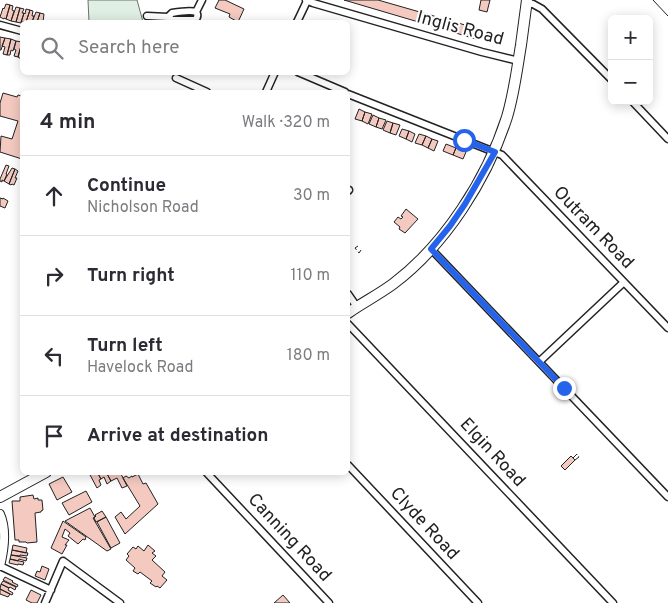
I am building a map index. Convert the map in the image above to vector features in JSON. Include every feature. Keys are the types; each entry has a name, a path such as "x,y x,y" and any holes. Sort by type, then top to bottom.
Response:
{"main road":[{"path":"350,312 393,284 431,249 465,204 495,152 512,100 526,2"},
{"path":"0,497 40,475"}],"street":[{"path":"195,20 198,14 196,12 202,0"},
{"path":"298,20 306,0"},
{"name":"Inglis Road","path":"306,0 482,52 518,60"},
{"path":"526,2 542,9 608,76"},
{"path":"168,17 172,13 193,10 196,12"},
{"path":"185,12 185,20"},
{"path":"147,16 168,17 172,20"},
{"path":"0,25 20,30"},
{"path":"267,90 274,75"},
{"name":"Outram Road","path":"305,75 339,90"},
{"path":"176,78 203,90"},
{"name":"Outram Road","path":"350,95 502,155 668,328"},
{"path":"636,105 668,139"},
{"path":"431,249 668,498"},
{"path":"540,362 624,282"},
{"path":"350,297 357,307"},
{"name":"Elgin Road","path":"350,326 613,603"},
{"name":"Clyde Road","path":"350,467 478,603"},
{"name":"Canning Road","path":"209,475 329,603"},
{"path":"0,514 3,524 4,541 0,566 51,590"},
{"path":"45,603 63,561 120,603"}],"green space":[{"path":"88,0 137,0 142,20 89,20"}],"building":[{"path":"219,0 225,0 244,9 239,20 234,20 229,17 230,14 215,8"},
{"path":"344,0 378,0 479,29 476,39"},
{"path":"481,0 490,0 487,12 479,10"},
{"path":"6,4 10,5 6,19 4,19 0,17"},
{"path":"10,5 13,6 12,10 14,11 11,21 6,19"},
{"path":"16,7 20,8 16,22 11,21"},
{"path":"20,8 24,9 22,20 20,20 20,23 16,22"},
{"path":"26,9 30,10 27,20 22,20 24,13"},
{"path":"30,10 33,11 33,20 27,20"},
{"path":"36,12 40,13 38,20 33,20"},
{"path":"40,13 44,14 43,20 38,20"},
{"path":"0,37 5,38 1,50 0,50"},
{"path":"5,38 11,39 7,55 3,54 5,47 2,46"},
{"path":"11,39 16,41 13,51 11,50 10,55 7,55"},
{"path":"16,41 20,42 18,57 14,56 16,50 14,49"},
{"path":"3,93 17,97 20,96 20,158 0,152 1,136 12,139 18,121 0,116 0,103"},
{"path":"359,109 365,112 362,121 355,119"},
{"path":"365,112 372,114 368,124 362,121"},
{"path":"373,115 379,118 376,127 369,124"},
{"path":"379,118 386,120 382,129 376,127"},
{"path":"387,121 393,123 390,133 383,130"},
{"path":"393,123 400,125 396,135 390,133"},
{"path":"402,129 409,131 406,139 399,136"},
{"path":"409,131 415,134 412,142 406,139"},
{"path":"419,134 426,136 422,145 415,143"},
{"path":"426,136 432,139 428,148 422,145"},
{"path":"432,139 438,141 434,151 428,148"},
{"path":"446,144 456,148 453,155 443,151"},
{"path":"456,148 466,152 463,159 453,155"},
{"path":"6,165 9,166 2,182 0,179"},
{"path":"12,168 15,169 9,184 4,181"},
{"path":"15,169 18,171 15,178 17,178 14,185 11,185 9,184"},
{"path":"0,198 8,201 5,208 0,206"},
{"path":"406,209 418,219 405,233 394,222 398,217 401,219 403,217 401,216"},
{"path":"571,456 575,460 565,470 561,466"},
{"path":"90,475 99,475 101,479 99,480 101,485 97,488"},
{"path":"99,475 108,475 111,481 107,484 104,477 101,479"},
{"path":"108,475 122,475 127,486 122,488 117,478 111,481"},
{"path":"138,475 143,484 146,483 158,504 125,534 115,517 121,512 126,519 140,506 123,478 126,476"},
{"path":"63,477 72,492 57,500 49,484"},
{"path":"86,491 92,502 69,515 62,503"},
{"path":"33,495 34,499 42,500 43,510 35,513 37,542 19,542 19,540 15,540 12,501 20,501 20,497"},
{"path":"90,508 95,517 93,518 111,549 107,551 65,521"},
{"path":"102,511 106,517 96,522 95,515"},
{"path":"106,517 120,543 111,548 97,522"},
{"path":"63,521 86,537 85,540 83,539 78,544 68,536 70,533 65,529 62,537 69,540 62,554 51,548"},
{"path":"13,545 27,548 26,553 12,550"},
{"path":"148,545 155,551 152,553 156,556 152,560 165,572 162,576 167,580 160,588 150,583 152,581 140,572 138,574 133,571 135,568 126,560 129,556 127,554 133,547 136,549 138,546 144,551"},
{"path":"12,550 28,553 27,556 11,555"},
{"path":"11,555 27,558 26,561 19,559 18,561 10,559"},
{"path":"10,559 24,562 23,565 9,563"},
{"path":"42,566 49,569 45,580 35,576 37,571 40,572"},
{"path":"5,577 18,585 17,587 3,580"},
{"path":"3,581 16,587 15,590 1,584"},
{"path":"1,584 9,588 8,590 13,593 12,595 0,589"},
{"path":"0,589 10,594 8,597 0,594"},
{"path":"31,590 41,595 37,603 26,600"},
{"path":"283,595 290,603 274,603"}],"tram line":[{"path":"653,0 668,16"}],"fence":[{"path":"358,246 355,248 359,253 361,250"},
{"path":"573,458 577,454 579,457 575,460"}],"route":[{"path":"464,140 495,152 465,204 431,249 564,388"}]}
